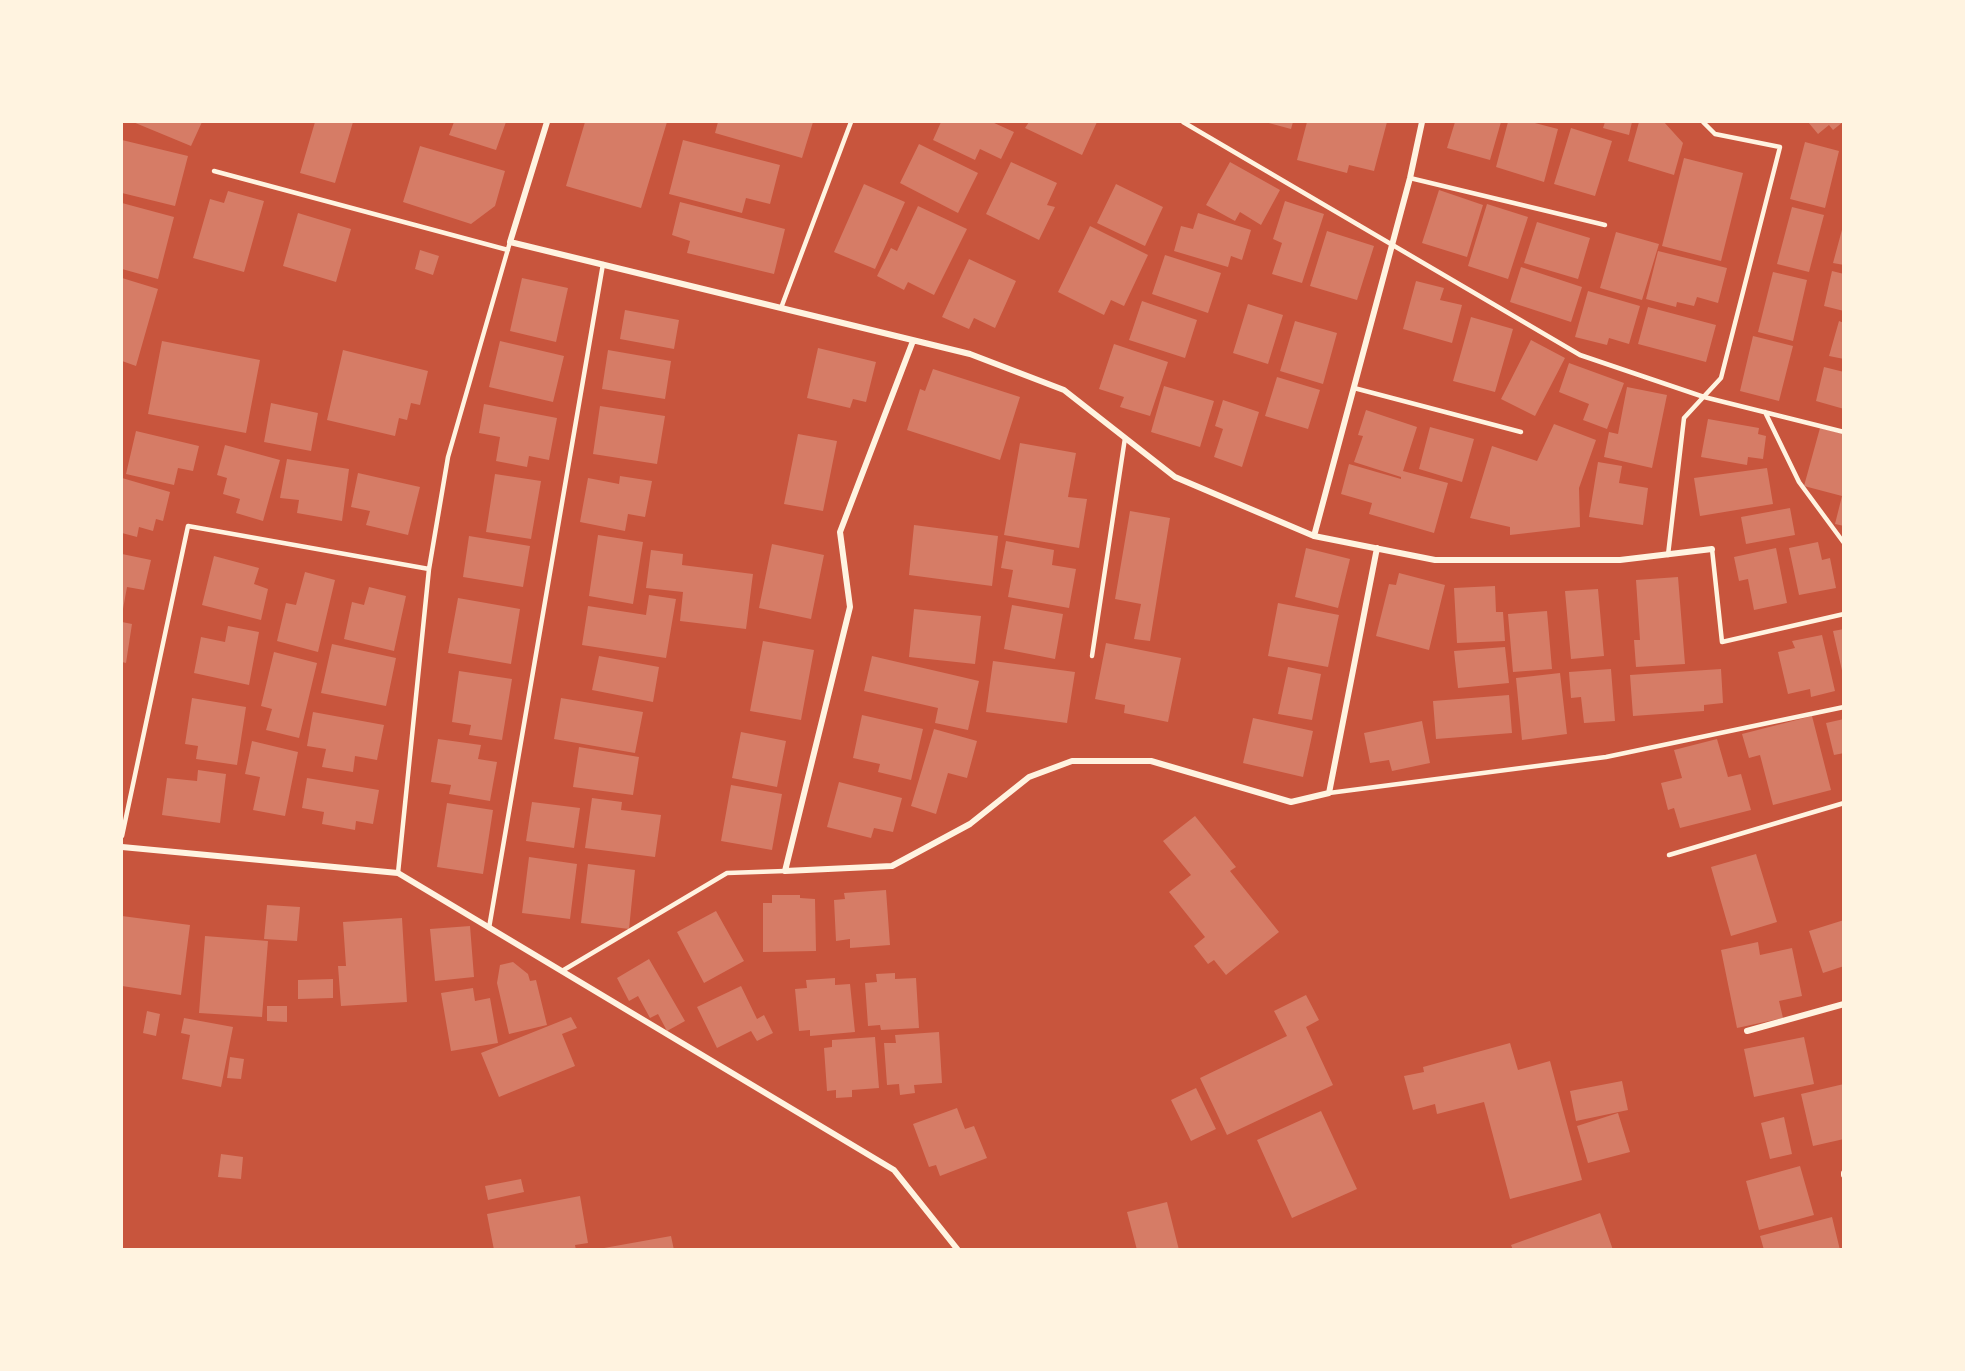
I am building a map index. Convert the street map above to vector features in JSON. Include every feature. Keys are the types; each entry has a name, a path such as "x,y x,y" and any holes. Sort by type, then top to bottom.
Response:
{"street":[{"path":"547,122 510,242 970,354 1064,390 1175,477 1314,536 1435,560 1620,560 1712,549"},
{"path":"1314,536 1410,178 1422,122"},
{"path":"913,340 840,532 850,608 785,871 892,866 970,824 1029,777 1072,761 1151,761 1291,802 1329,793 1377,548"},
{"path":"122,847 398,873 894,1170 958,1250"},
{"path":"1747,1031 1844,1004"}],"lane":[{"path":"781,308 851,122"},
{"path":"1183,122 1580,355 1704,397 1844,432"},
{"path":"1668,555 1684,418 1721,378 1780,147 1715,134 1702,122"},
{"path":"214,171 508,250"},
{"path":"1410,178 1605,225"},
{"path":"398,873 429,569 448,457 510,242"},
{"path":"489,928 603,264"},
{"path":"1353,388 1521,432"},
{"path":"1765,412 1799,482 1844,543"},
{"path":"1092,656 1125,438"},
{"path":"122,836 188,526 429,569"},
{"path":"1712,549 1722,642 1844,614"},
{"path":"1329,793 1606,757 1844,707"},
{"path":"1669,855 1844,802"},
{"path":"562,971 728,873 785,871"}],"building":[{"path":"133,122 202,122 191,146"},
{"path":"315,122 353,122 335,183 300,173"},
{"path":"454,122 506,122 496,150 449,135"},
{"path":"585,122 667,122 641,208 566,186"},
{"path":"718,122 813,122 802,158 715,133"},
{"path":"941,122 992,122 1014,132 1001,159 980,149 975,160 933,140"},
{"path":"1029,122 1097,122 1082,155 1025,128"},
{"path":"1265,122 1293,122 1291,129"},
{"path":"1307,122 1387,122 1374,171 1349,165 1347,173 1297,160"},
{"path":"1455,122 1501,122 1490,160 1447,148"},
{"path":"1508,122 1531,122 1558,129 1544,182 1496,167"},
{"path":"1605,122 1632,122 1629,135 1603,128"},
{"path":"1639,122 1664,122 1683,143 1674,175 1628,161"},
{"path":"1808,122 1843,122 1833,130 1829,125 1818,134"},
{"path":"1571,128 1612,141 1595,196 1554,184"},
{"path":"122,140 188,156 175,206 122,193"},
{"path":"683,140 780,165 770,204 746,198 742,213 669,194"},
{"path":"1805,142 1839,151 1825,208 1790,199"},
{"path":"919,144 978,173 958,213 900,183"},
{"path":"420,146 505,171 495,206 471,224 403,202"},
{"path":"1684,158 1743,173 1721,261 1662,246"},
{"path":"1011,162 1057,183 1047,205 1055,207 1039,240 986,214"},
{"path":"1230,162 1280,190 1261,225 1240,212 1235,221 1206,205"},
{"path":"864,184 905,202 875,269 834,252"},
{"path":"1116,184 1163,207 1145,246 1097,223"},
{"path":"1439,190 1483,205 1467,257 1422,243"},
{"path":"228,191 264,201 244,272 193,258 210,199 224,203"},
{"path":"1285,201 1324,214 1302,283 1272,274 1282,243 1273,239"},
{"path":"680,202 785,229 774,274 687,253 690,241 672,235"},
{"path":"122,203 174,217 158,279 122,269"},
{"path":"1487,204 1528,217 1508,279 1468,266"},
{"path":"918,206 967,229 934,295 908,282 904,290 877,276 891,248 897,251"},
{"path":"1792,207 1824,215 1809,272 1777,264"},
{"path":"298,213 351,229 336,282 283,266"},
{"path":"1198,213 1251,230 1242,260 1231,256 1228,267 1174,251 1181,226 1193,229"},
{"path":"1537,222 1590,238 1578,279 1524,263"},
{"path":"1090,226 1148,255 1124,306 1111,300 1104,315 1058,292"},
{"path":"1844,227 1844,265 1833,263"},
{"path":"1327,231 1374,246 1357,300 1310,286"},
{"path":"1616,232 1659,244 1642,300 1600,288"},
{"path":"420,250 439,256 433,275 415,269"},
{"path":"1658,251 1727,268 1718,303 1697,297 1694,306 1677,302 1676,307 1646,299"},
{"path":"1165,255 1221,273 1208,313 1152,294"},
{"path":"969,259 1016,281 995,328 974,318 969,329 942,317"},
{"path":"1521,267 1582,287 1571,322 1510,302"},
{"path":"1832,271 1844,274 1844,311 1824,306"},
{"path":"1773,272 1807,280 1793,341 1758,332"},
{"path":"122,278 158,289 136,366 122,361"},
{"path":"522,278 568,288 556,342 510,331"},
{"path":"1416,281 1444,288 1440,300 1462,305 1452,343 1403,329"},
{"path":"1588,291 1640,306 1629,344 1609,338 1607,345 1575,337"},
{"path":"1142,301 1197,320 1185,358 1129,340"},
{"path":"1248,304 1283,315 1268,364 1233,353"},
{"path":"1648,307 1716,325 1706,362 1638,344"},
{"path":"625,310 679,320 674,349 620,339"},
{"path":"1471,317 1513,329 1495,392 1453,381"},
{"path":"1295,321 1337,333 1323,384 1280,371"},
{"path":"1839,321 1844,323 1844,359 1829,356"},
{"path":"1753,336 1793,346 1779,401 1740,391"},
{"path":"1531,340 1565,358 1535,416 1501,399"},
{"path":"162,341 260,360 246,433 148,414"},
{"path":"500,341 564,356 553,402 489,387"},
{"path":"1114,344 1168,362 1150,416 1120,407 1124,397 1099,389"},
{"path":"818,348 876,362 866,402 853,399 850,408 807,398"},
{"path":"343,350 428,371 420,405 411,403 407,420 399,418 395,436 327,420"},
{"path":"608,350 671,361 665,399 602,389"},
{"path":"1569,363 1624,383 1607,429 1583,420 1589,404 1559,392"},
{"path":"1824,367 1844,372 1844,409 1816,401"},
{"path":"933,369 1020,397 1000,460 907,430 920,389 925,391"},
{"path":"1277,377 1320,390 1308,429 1265,416"},
{"path":"1164,386 1214,401 1200,447 1151,432"},
{"path":"1627,387 1667,395 1652,468 1604,457 1609,432 1618,434"},
{"path":"1223,400 1259,412 1242,467 1214,457 1223,429 1215,426"},
{"path":"271,403 318,413 311,451 264,442"},
{"path":"484,404 557,418 549,460 529,456 527,467 496,461 500,437 479,433"},
{"path":"600,406 665,416 657,464 593,454"},
{"path":"1366,410 1417,427 1403,471 1448,483 1434,533 1369,514 1372,503 1341,494 1349,464 1401,479 1401,477 1354,462 1363,436 1358,435"},
{"path":"1708,419 1759,428 1758,434 1766,436 1763,459 1748,457 1747,465 1701,457"},
{"path":"1554,424 1596,440 1579,488 1580,527 1510,535 1510,527 1470,518 1492,446 1537,461"},
{"path":"1430,427 1474,439 1462,482 1419,469"},
{"path":"1820,428 1844,434 1844,526 1835,524 1842,496 1804,486"},
{"path":"136,431 199,446 193,471 178,468 174,485 126,474"},
{"path":"798,434 837,441 823,511 784,504"},
{"path":"1020,443 1076,453 1068,497 1087,499 1079,548 1004,535"},
{"path":"225,445 280,460 263,521 236,513 240,499 223,494 227,478 217,475"},
{"path":"287,459 349,469 342,521 297,513 299,500 280,498"},
{"path":"1598,462 1622,466 1619,483 1648,488 1643,525 1589,517"},
{"path":"1767,468 1773,504 1700,516 1694,478"},
{"path":"358,473 420,487 408,535 366,525 370,511 351,507"},
{"path":"495,474 541,481 531,539 486,532"},
{"path":"620,476 652,481 645,517 628,514 625,531 580,522 588,478 619,484"},
{"path":"122,478 170,492 163,521 156,519 153,531 139,527 137,537 122,533"},
{"path":"1790,508 1795,535 1746,544 1741,517"},
{"path":"1130,511 1170,518 1150,641 1134,639 1141,604 1115,599"},
{"path":"914,525 998,536 992,586 909,575"},
{"path":"598,535 643,542 633,604 589,596"},
{"path":"469,536 530,546 523,587 463,577"},
{"path":"1006,541 1054,550 1052,565 1076,569 1069,608 1008,597 1013,570 1001,568"},
{"path":"1818,542 1822,560 1830,558 1836,588 1799,595 1789,548"},
{"path":"772,544 824,555 811,619 759,608"},
{"path":"1306,548 1350,559 1338,608 1295,597"},
{"path":"1776,548 1787,603 1754,610 1748,579 1739,581 1734,557"},
{"path":"651,550 683,554 682,565 753,574 746,629 680,621 683,592 646,588"},
{"path":"122,554 151,560 144,590 127,587 123,609"},
{"path":"214,556 259,568 254,584 268,589 261,620 202,605"},
{"path":"305,572 335,580 318,652 277,641 286,603 296,605"},
{"path":"1399,573 1445,585 1429,650 1376,636 1389,584 1396,585"},
{"path":"1678,577 1685,664 1636,667 1634,640 1640,640 1636,580"},
{"path":"1495,586 1496,612 1503,612 1505,641 1457,643 1454,588"},
{"path":"369,587 406,596 394,651 344,639 352,602 364,605"},
{"path":"1598,589 1604,656 1571,659 1565,591"},
{"path":"649,595 676,599 666,658 582,645 588,606 646,615"},
{"path":"458,598 520,609 511,664 448,653"},
{"path":"1278,603 1339,615 1328,667 1268,656"},
{"path":"1012,605 1063,614 1055,659 1004,649"},
{"path":"914,609 981,616 975,664 909,657"},
{"path":"1547,611 1552,669 1513,672 1508,614"},
{"path":"122,622 132,624 126,663 122,662"},
{"path":"228,626 259,632 249,685 194,673 201,637 225,642"},
{"path":"1844,629 1844,674 1843,675 1833,631"},
{"path":"1822,635 1835,691 1811,697 1810,689 1788,694 1778,652 1795,648 1792,641"},
{"path":"763,641 814,650 801,720 750,711"},
{"path":"1106,643 1181,658 1168,722 1124,713 1125,705 1095,699"},
{"path":"332,644 396,658 386,706 321,693"},
{"path":"1505,647 1509,683 1458,688 1454,651"},
{"path":"274,652 317,663 299,738 266,730 272,709 261,706"},
{"path":"599,656 659,667 653,702 592,690"},
{"path":"872,656 979,681 968,730 935,723 938,708 864,691"},
{"path":"993,661 1075,672 1067,723 986,712"},
{"path":"1288,667 1321,674 1312,720 1278,714"},
{"path":"1611,669 1615,721 1584,723 1581,697 1571,698 1569,672"},
{"path":"1721,669 1723,703 1704,705 1704,711 1633,716 1630,675"},
{"path":"459,671 512,679 502,740 469,735 471,725 452,722"},
{"path":"1560,673 1567,734 1522,740 1516,678"},
{"path":"1509,695 1512,733 1436,739 1433,701"},
{"path":"192,698 246,707 237,765 196,759 198,746 185,744"},
{"path":"561,698 643,712 635,753 554,739"},
{"path":"313,712 384,725 377,760 355,756 353,772 322,767 326,749 307,746"},
{"path":"862,715 923,729 911,780 878,772 880,764 853,758"},
{"path":"1812,716 1831,790 1773,805 1760,755 1749,758 1742,734"},
{"path":"1253,718 1313,731 1303,777 1243,763"},
{"path":"1844,719 1844,753 1834,755 1826,723"},
{"path":"1422,721 1430,763 1392,771 1389,760 1370,763 1364,733"},
{"path":"934,729 977,741 967,778 948,773 936,814 911,806"},
{"path":"741,732 786,741 777,787 732,778"},
{"path":"438,739 481,745 478,759 497,762 490,801 449,794 451,785 431,782"},
{"path":"1717,739 1728,777 1741,774 1751,810 1680,828 1674,808 1668,810 1661,783 1682,778 1674,750"},
{"path":"252,741 298,752 285,816 253,810 260,777 245,774"},
{"path":"579,747 639,757 633,795 573,787"},
{"path":"198,770 226,774 220,823 162,815 167,778 197,781"},
{"path":"307,778 379,790 373,824 356,821 355,830 322,824 324,812 302,808"},
{"path":"839,782 902,798 893,832 874,828 871,838 827,827"},
{"path":"731,785 782,794 772,850 721,841"},
{"path":"592,798 622,802 621,810 661,815 655,857 585,848"},
{"path":"532,802 580,808 574,848 526,841"},
{"path":"447,803 493,810 483,874 437,867"},
{"path":"1195,816 1236,867 1230,871 1279,932 1226,975 1214,960 1208,964 1194,946 1205,937 1169,892 1191,875 1163,841"},
{"path":"1756,854 1777,922 1731,936 1711,867"},
{"path":"529,857 577,864 570,919 522,913"},
{"path":"588,864 635,870 629,929 581,923"},
{"path":"886,890 890,945 850,948 850,939 836,941 834,900 845,899 844,893"},
{"path":"772,895 800,895 800,898 815,899 816,951 763,952 763,903 772,903"},
{"path":"267,905 300,907 297,941 264,939"},
{"path":"716,911 744,961 704,983 677,932"},
{"path":"122,916 190,925 181,995 122,986"},
{"path":"402,918 407,1002 341,1006 338,966 346,966 343,922"},
{"path":"1844,920 1844,966 1823,973 1809,931"},
{"path":"470,926 474,977 435,981 430,929"},
{"path":"205,936 268,941 262,1017 199,1013"},
{"path":"1758,942 1760,955 1792,948 1802,996 1779,1001 1783,1018 1737,1028 1721,950"},
{"path":"649,959 685,1021 667,1031 658,1014 650,1018 638,996 629,1001 617,978"},
{"path":"513,962 528,974 530,981 536,980 547,1025 509,1034 497,983 500,965"},
{"path":"895,973 895,979 916,978 919,1028 881,1030 880,1025 868,1026 865,983 877,982 876,974"},
{"path":"835,978 835,985 850,984 855,1032 810,1036 810,1030 799,1031 795,989 807,988 806,980"},
{"path":"333,979 333,998 298,999 298,980"},
{"path":"741,986 757,1019 764,1015 773,1033 757,1041 751,1031 717,1048 697,1007"},
{"path":"473,988 475,1001 490,998 498,1043 451,1051 441,993"},
{"path":"1306,995 1319,1020 1306,1027 1333,1085 1227,1135 1200,1078 1287,1036 1274,1011"},
{"path":"267,1006 287,1006 287,1022 267,1021"},
{"path":"147,1011 160,1014 156,1036 143,1033"},
{"path":"571,1017 577,1028 562,1034 575,1066 499,1097 481,1053"},
{"path":"184,1018 233,1027 221,1087 182,1079 190,1035 181,1033"},
{"path":"939,1032 942,1083 914,1085 915,1093 900,1095 899,1084 887,1085 884,1043 896,1043 895,1035"},
{"path":"875,1037 879,1088 852,1090 852,1097 836,1098 836,1090 827,1091 824,1048 832,1047 832,1040"},
{"path":"1804,1037 1814,1084 1754,1097 1744,1049"},
{"path":"1510,1043 1518,1070 1550,1061 1582,1180 1510,1199 1484,1102 1437,1114 1435,1104 1413,1110 1404,1076 1424,1072 1423,1067"},
{"path":"230,1057 244,1059 241,1079 227,1078"},
{"path":"1622,1081 1628,1110 1576,1121 1570,1091"},
{"path":"1844,1084 1844,1139 1813,1146 1801,1094"},
{"path":"1196,1088 1216,1129 1191,1141 1171,1100"},
{"path":"957,1108 965,1129 974,1126 987,1158 940,1176 936,1165 929,1167 913,1124"},
{"path":"1321,1111 1357,1189 1292,1218 1257,1140"},
{"path":"1618,1113 1630,1152 1588,1163 1577,1126"},
{"path":"1784,1117 1792,1154 1770,1159 1761,1123"},
{"path":"221,1154 243,1157 241,1179 218,1177"},
{"path":"1800,1166 1814,1215 1759,1230 1746,1181"},
{"path":"521,1179 524,1192 488,1200 485,1186"},
{"path":"580,1196 588,1243 575,1245 576,1250 494,1250 487,1214"},
{"path":"1167,1202 1179,1250 1137,1250 1127,1212"},
{"path":"1600,1213 1613,1250 1513,1250 1511,1245"},
{"path":"1832,1217 1840,1250 1764,1250 1760,1236"},
{"path":"671,1236 674,1250 604,1250 604,1248"}]}
